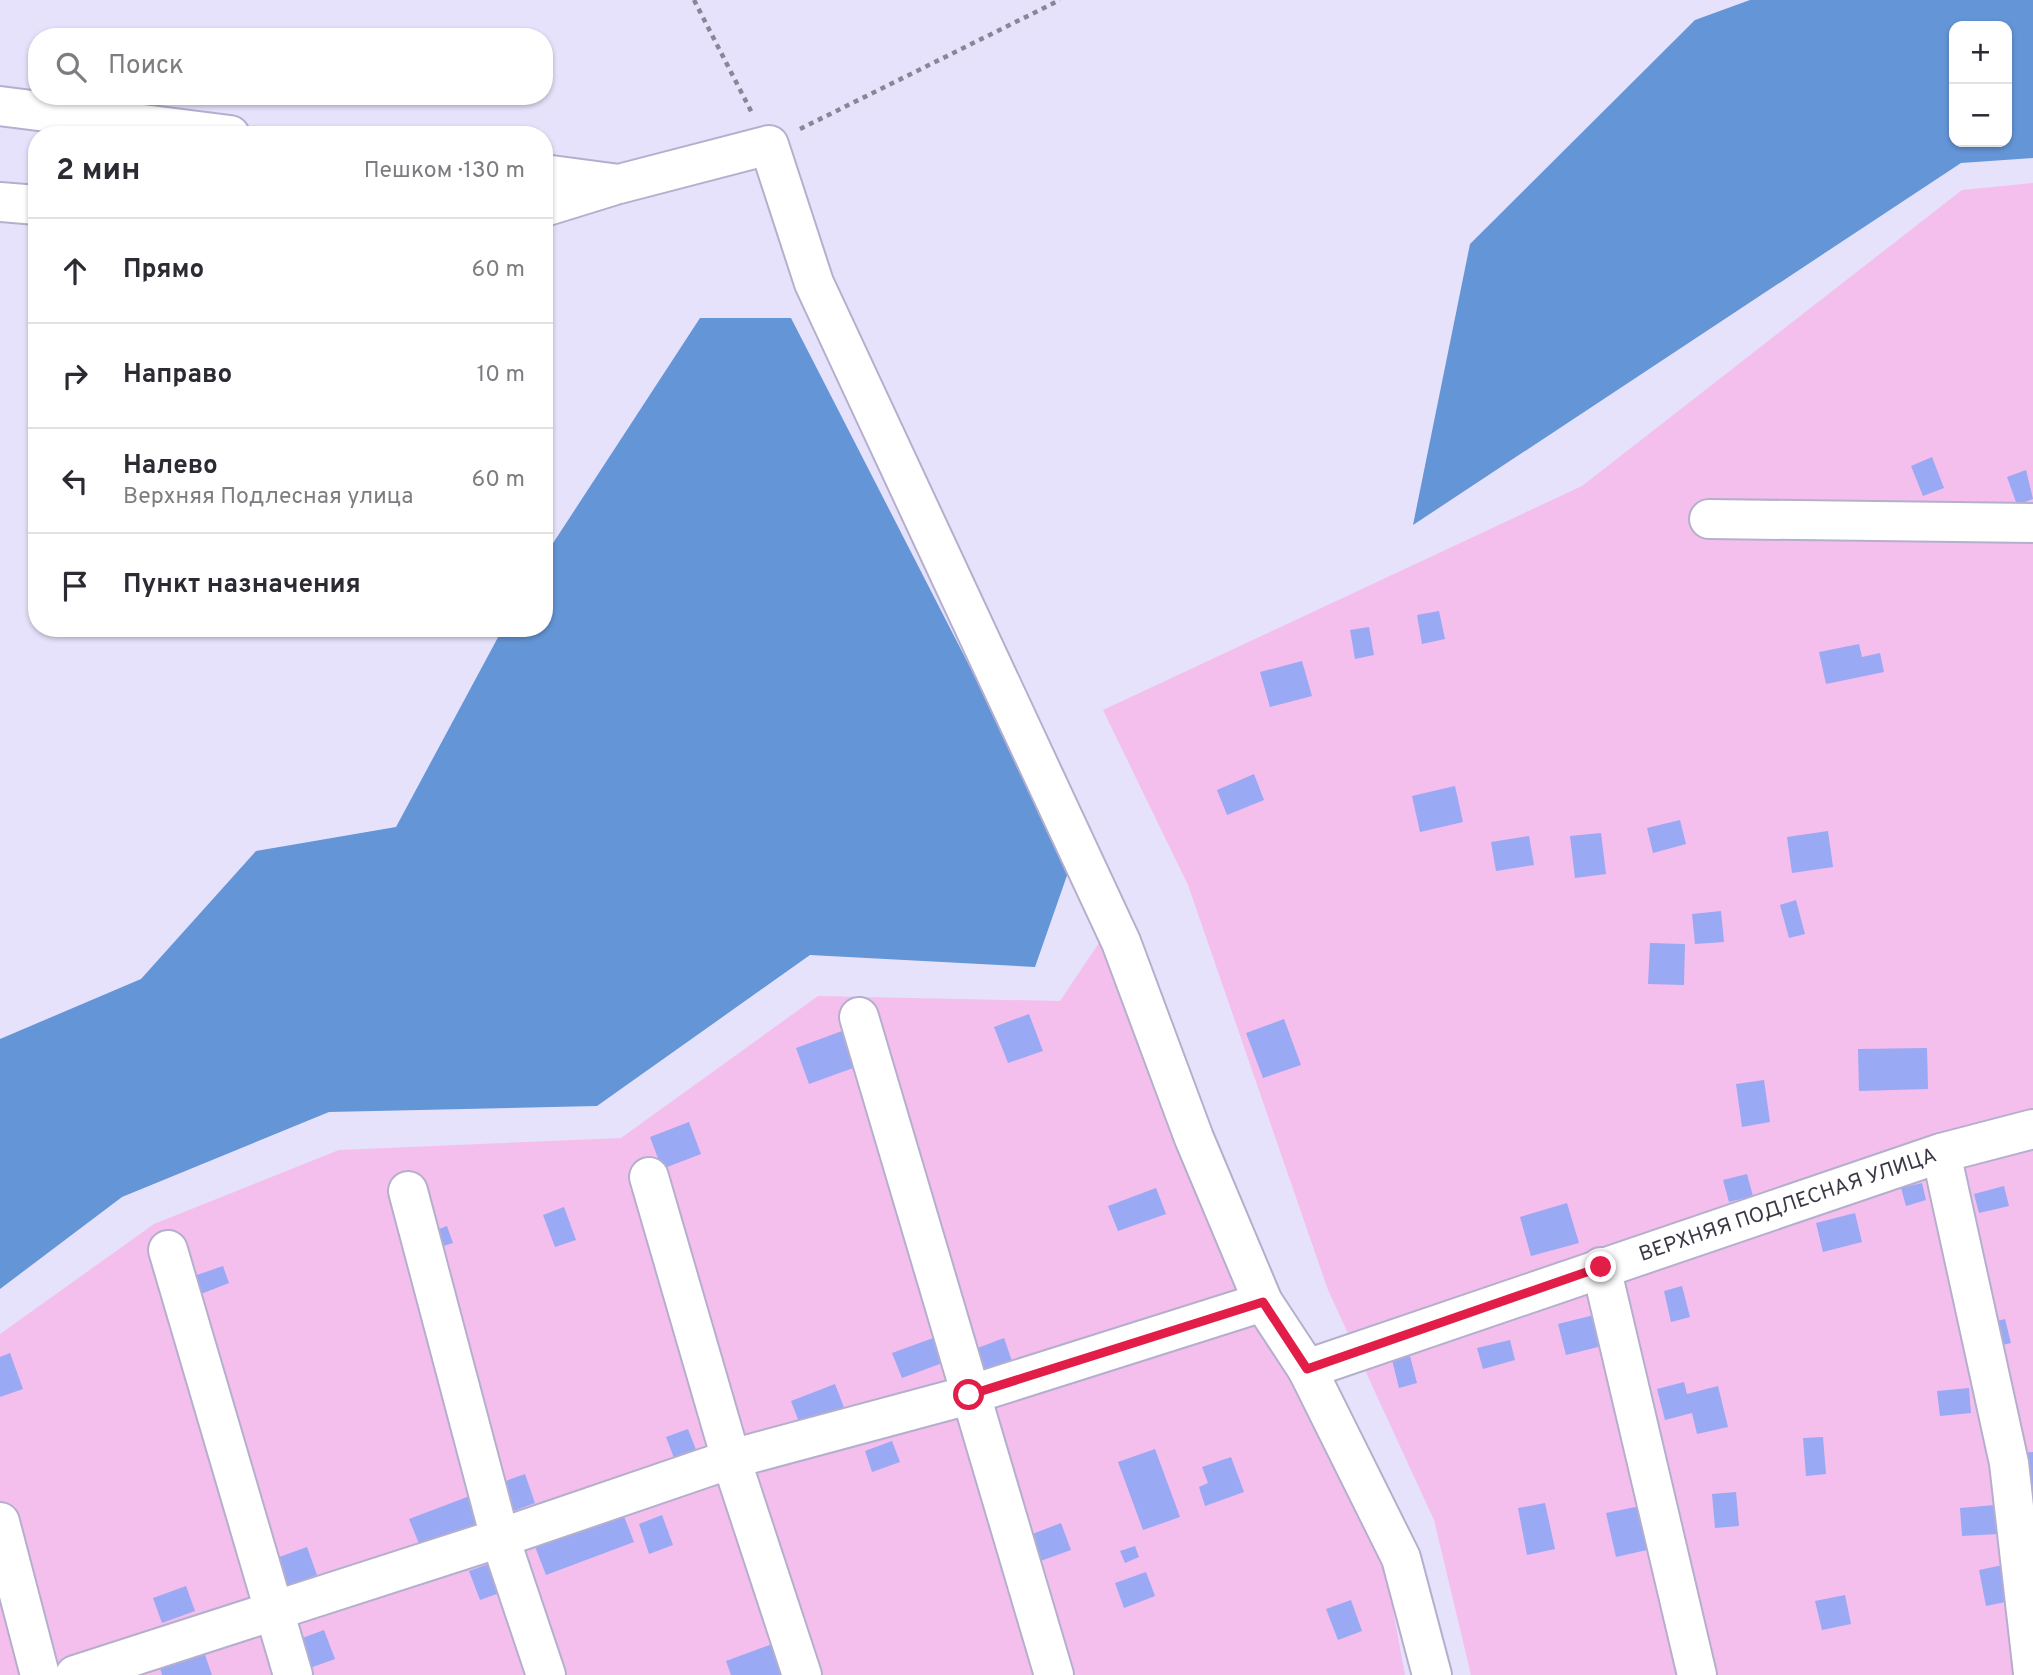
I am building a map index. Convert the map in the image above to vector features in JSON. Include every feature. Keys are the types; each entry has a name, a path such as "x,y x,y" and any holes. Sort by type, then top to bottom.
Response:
{"street":[{"path":"0,106 159,126"},
{"path":"553,204 769,145 814,283 1121,942 1195,1138 1263,1302 1307,1369 1401,1558 1432,1675"},
{"path":"553,175 619,184"},
{"path":"0,202 28,204"},
{"path":"1709,519 2033,523"},
{"path":"859,1017 1054,1675"},
{"name":"ВЕРХНЯЯ ПОДЛЕСНАЯ УЛИЦА","path":"1307,1369 1941,1153 2033,1129"},
{"path":"1941,1153 2008,1463 2033,1673"},
{"path":"649,1177 732,1459 802,1675"},
{"path":"408,1191 500,1538 546,1675"},
{"path":"168,1251 293,1675"},
{"path":"1601,1267 1697,1675"},
{"path":"75,1675 500,1538 732,1459 969,1395 1263,1302"},
{"path":"0,1522 40,1675"}],"path":[{"path":"694,0 769,145 1060,0"}],"shaded area":[{"path":"2033,183 2033,1675 1471,1675 1434,1520 1328,1290 1188,885 1103,710 1582,486 1962,190"},
{"path":"1113,922 1385,1566 1405,1675 0,1675 0,1334 154,1224 339,1150 621,1138 818,996 1060,1001"}],"water":[{"path":"1750,0 2033,0 2033,158 1961,163 1413,525 1470,244 1695,20"},
{"path":"700,318 791,318 1071,864 1035,967 810,955 597,1106 329,1112 122,1197 0,1289 0,1039 141,979 256,851 396,827 498,637 553,637 553,543"}],"building":[{"path":"1932,457 1944,488 1923,496 1911,466"},
{"path":"2026,470 2033,499 2017,505 2007,477"},
{"path":"1439,611 1445,639 1422,644 1417,615"},
{"path":"1369,627 1374,655 1355,659 1350,630"},
{"path":"1859,644 1862,657 1880,653 1884,672 1826,684 1819,652"},
{"path":"1302,661 1312,696 1270,707 1260,672"},
{"path":"1254,774 1264,800 1227,815 1217,790"},
{"path":"1455,786 1463,822 1420,832 1412,796"},
{"path":"1680,820 1686,844 1653,853 1647,828"},
{"path":"1828,831 1833,867 1792,873 1787,837"},
{"path":"1601,833 1606,874 1575,878 1570,836"},
{"path":"1529,836 1534,865 1496,871 1491,842"},
{"path":"1796,900 1805,934 1789,938 1780,905"},
{"path":"1721,911 1724,942 1695,944 1692,914"},
{"path":"1650,943 1685,944 1684,985 1648,984"},
{"path":"1029,1014 1043,1051 1008,1063 994,1027"},
{"path":"1284,1019 1301,1065 1263,1078 1246,1033"},
{"path":"842,1031 856,1067 809,1084 796,1048"},
{"path":"1927,1048 1928,1089 1859,1091 1858,1049"},
{"path":"1764,1080 1770,1122 1742,1127 1736,1084"},
{"path":"689,1122 701,1154 662,1169 650,1137"},
{"path":"1747,1174 1753,1196 1729,1202 1723,1180"},
{"path":"1922,1183 1926,1200 1906,1206 1901,1188"},
{"path":"2004,1186 2009,1206 1979,1213 1974,1194"},
{"path":"1156,1188 1166,1214 1118,1231 1108,1206"},
{"path":"1567,1203 1579,1243 1531,1256 1520,1217"},
{"path":"564,1207 576,1240 555,1247 543,1215"},
{"path":"1855,1213 1862,1242 1823,1252 1816,1223"},
{"path":"447,1226 453,1243 440,1247 434,1231"},
{"path":"223,1266 229,1283 201,1294 194,1276"},
{"path":"1682,1286 1690,1317 1671,1322 1664,1291"},
{"path":"1606,1312 1614,1343 1566,1355 1558,1324"},
{"path":"2005,1319 2011,1343 1990,1348 1984,1324"},
{"path":"936,1337 945,1362 902,1378 892,1353"},
{"path":"1004,1338 1013,1364 977,1377 967,1352"},
{"path":"1510,1340 1515,1360 1483,1369 1477,1348"},
{"path":"10,1353 23,1389 0,1397 0,1357"},
{"path":"1410,1356 1417,1383 1399,1388 1392,1360"},
{"path":"1684,1382 1687,1394 1718,1386 1728,1427 1697,1434 1692,1413 1665,1420 1657,1389"},
{"path":"835,1384 845,1410 801,1427 791,1401"},
{"path":"1969,1388 1971,1413 1940,1416 1937,1391"},
{"path":"688,1429 696,1450 674,1458 666,1437"},
{"path":"1823,1437 1826,1474 1806,1476 1803,1438"},
{"path":"892,1441 900,1462 872,1472 865,1451"},
{"path":"1155,1449 1180,1517 1143,1530 1118,1462"},
{"path":"2033,1452 2033,1497 2025,1498 2021,1453"},
{"path":"1231,1457 1244,1492 1205,1506 1199,1487 1208,1483 1202,1467"},
{"path":"525,1474 535,1503 511,1512 500,1483"},
{"path":"1736,1492 1739,1526 1715,1528 1712,1494"},
{"path":"475,1494 485,1522 420,1546 409,1519"},
{"path":"1545,1503 1555,1549 1527,1555 1518,1508"},
{"path":"1650,1504 1660,1547 1616,1557 1606,1513"},
{"path":"1995,1505 1998,1534 1962,1536 1960,1508"},
{"path":"622,1511 634,1542 546,1575 534,1544"},
{"path":"662,1515 673,1545 649,1554 639,1524"},
{"path":"1061,1523 1071,1550 1032,1564 1022,1538"},
{"path":"1135,1546 1139,1557 1125,1563 1120,1551"},
{"path":"307,1547 317,1575 282,1588 271,1560"},
{"path":"500,1560 511,1589 480,1600 469,1571"},
{"path":"2008,1564 2015,1600 1986,1606 1979,1570"},
{"path":"1146,1572 1155,1596 1124,1608 1115,1583"},
{"path":"186,1586 195,1611 162,1623 153,1598"},
{"path":"1845,1595 1851,1624 1822,1630 1815,1601"},
{"path":"1351,1600 1362,1631 1338,1640 1326,1609"},
{"path":"324,1630 335,1659 307,1669 297,1640"},
{"path":"775,1643 787,1675 731,1675 726,1661"},
{"path":"204,1652 212,1675 162,1675 160,1668"}],"route":[{"path":"969,1395 1263,1302 1307,1369 1601,1267"}]}
